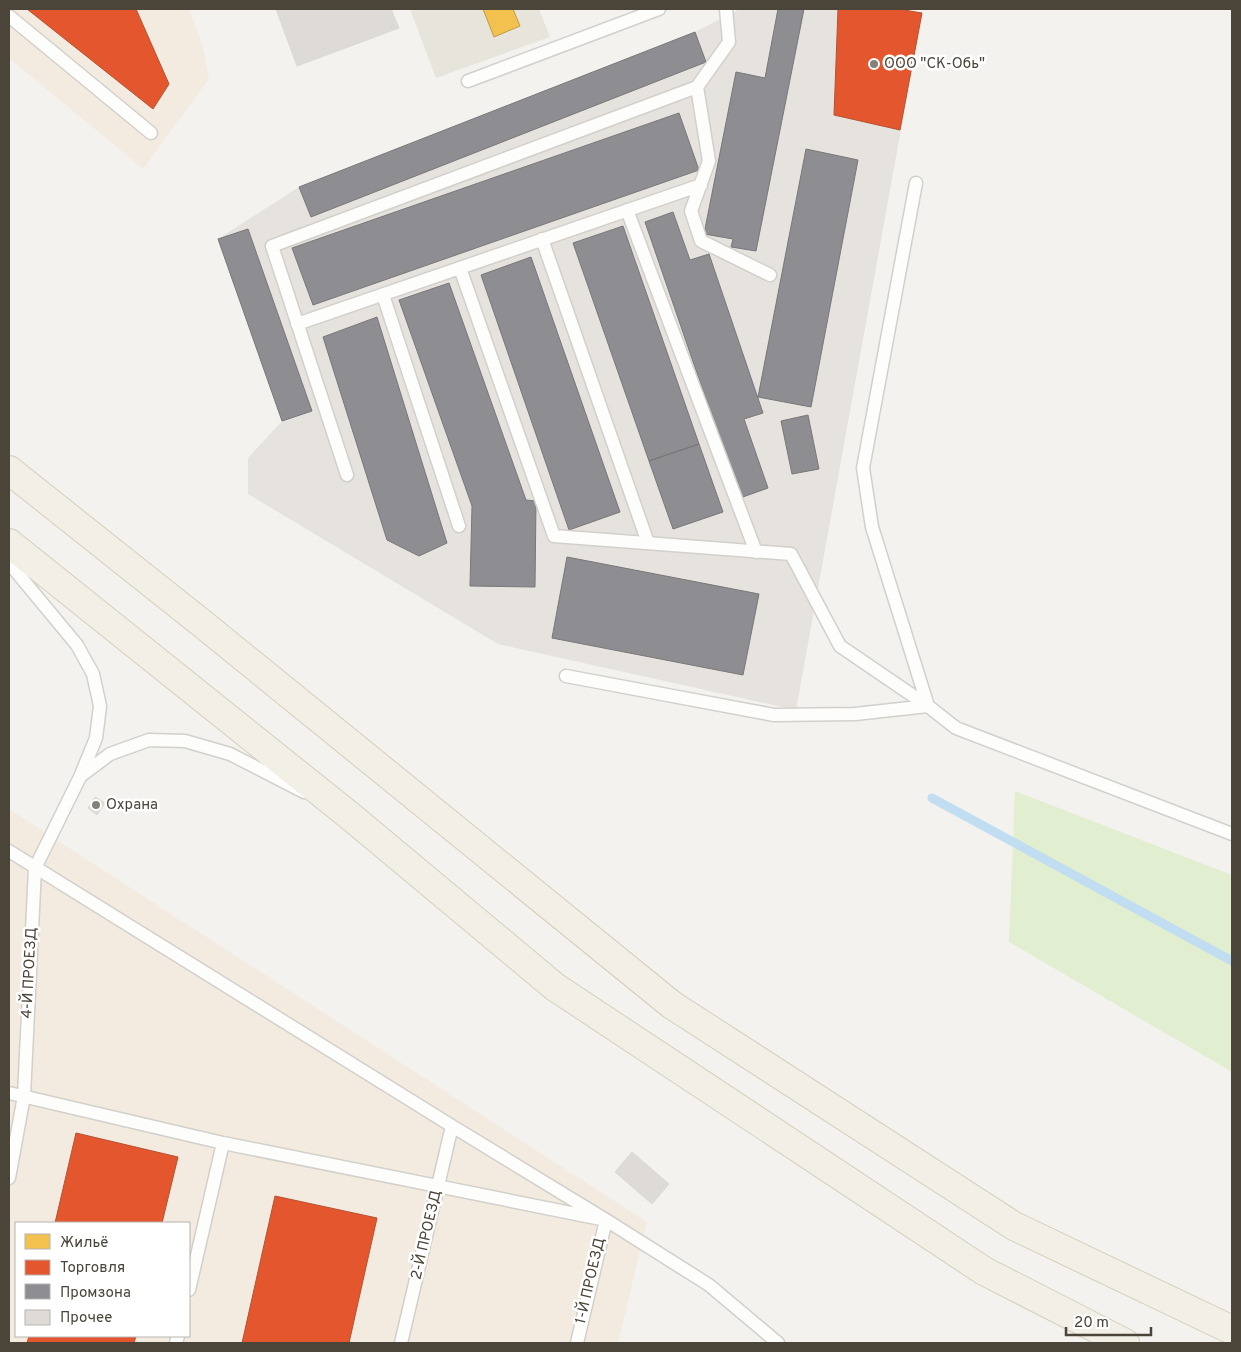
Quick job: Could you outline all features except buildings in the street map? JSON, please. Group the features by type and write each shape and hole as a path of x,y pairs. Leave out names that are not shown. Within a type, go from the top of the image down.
{"main road":[{"path":"9,470 212,631 672,1005 1014,1226 1232,1330"},
{"path":"9,543 350,816 555,987 984,1271 1125,1343"}],"lane":[{"path":"468,81 659,9"},
{"path":"347,475 272,246 697,87 730,42 726,9"},
{"path":"9,16 151,133"},
{"path":"697,87 709,161 691,211 701,241 770,275"},
{"path":"916,183 863,468 872,527 928,706"},
{"path":"297,324 700,185"},
{"path":"628,210 756,552"},
{"path":"542,239 648,544"},
{"path":"460,268 554,536 791,554 840,646 928,706 956,728 1232,834"},
{"path":"383,295 459,526"},
{"name":"4-Й ПРОЕЗД","path":"9,563 77,645 93,674 100,706 96,738 80,777 35,868 24,1096 9,1178"},
{"path":"566,676 774,716 856,714 928,706"},
{"path":"80,777 110,754 149,740 185,741 230,754 350,816"},
{"path":"9,852 709,1285 778,1343"},
{"path":"9,1093 223,1144 606,1220"},
{"name":"2-Й ПРОЕЗД","path":"402,1343 452,1126"},
{"path":"190,1286 223,1144"},
{"name":"1-Й ПРОЕЗД","path":"577,1343 606,1220"}],"shaded area":[{"path":"9,9 189,9 203,47 209,79 143,169 9,58"},
{"path":"410,9 539,9 550,37 436,78"},
{"path":"740,9 901,9 922,13 796,710 498,644 248,494 248,458 282,421 218,239 299,187 695,32"},
{"path":"9,809 647,1222 618,1343 9,1343"}],"green space":[{"path":"1015,791 1232,875 1232,1072 1009,942"}],"waterway":[{"path":"932,798 1232,961"}],"place":[{"name":"ООО \"СК-Обь\"","path":"874,64"},
{"name":"Охрана","path":"96,805"}]}
